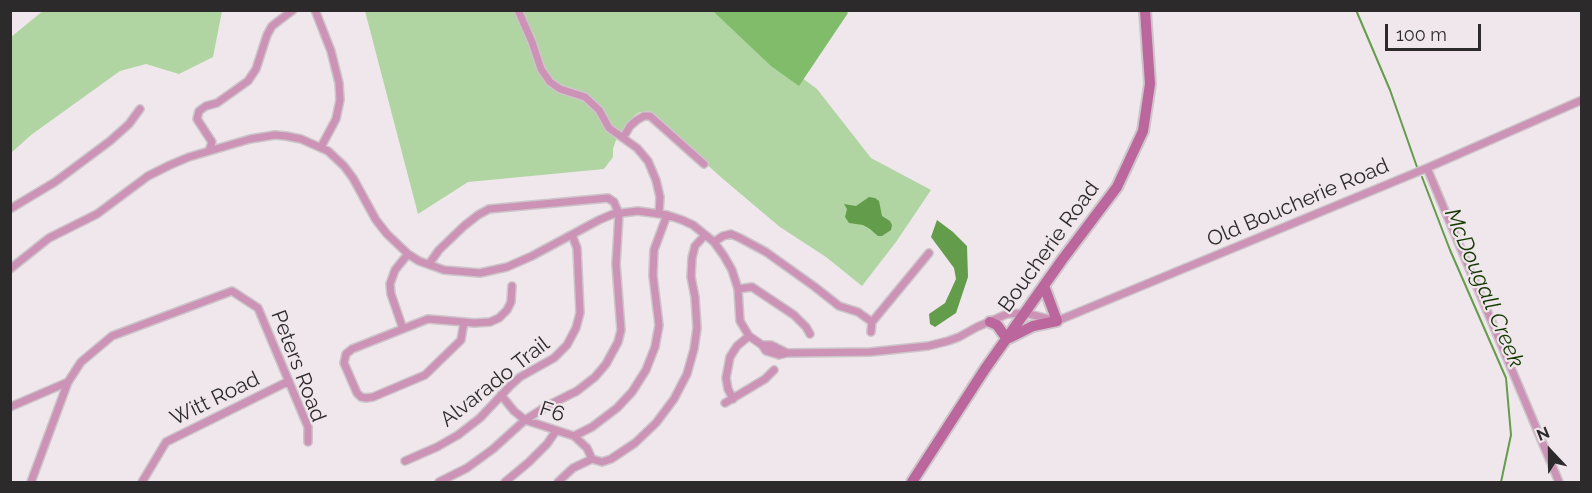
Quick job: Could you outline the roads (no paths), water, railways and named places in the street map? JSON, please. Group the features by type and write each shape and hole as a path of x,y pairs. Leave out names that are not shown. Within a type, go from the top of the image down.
{"main road":[{"name":"Boucherie Road","path":"912,483 985,369 1117,187 1143,131 1150,84 1145,10"},
{"path":"990,322 997,325 1007,339 1033,326 1057,321 1044,286"}],"street":[{"path":"209,150 212,142 197,119 199,111 217,103 248,81 256,69 272,26 293,10"},
{"path":"315,10 331,51 339,83 340,100 336,119 321,147"},
{"path":"518,10 542,69 550,82 560,89 585,97 599,110 609,128 637,148 648,161 660,197 659,214"},
{"name":"Old Boucherie Road","path":"1057,321 1427,168 1581,100"},
{"path":"10,209 55,182 110,141 129,124 140,109"},
{"path":"623,138 636,120 644,116 650,117 704,164"},
{"path":"10,269 49,238 97,214 148,176 209,150 275,135 301,139 328,151 353,178 376,220 387,234 419,261 444,270 480,273 507,267 599,220 619,214 638,211 667,215 682,220 693,225 714,242 724,256 732,270 738,289 740,321 749,336 762,345 766,351 779,355 870,352 928,346 959,337 1007,314 1025,313 1057,321"},
{"path":"1427,168 1559,483"},
{"path":"429,264 439,250 464,226 489,209 608,198 614,202 619,214 616,264 621,330 618,342 606,364 595,377 577,391 525,420 493,449 467,468 439,483"},
{"path":"574,436 592,427 617,408 632,392 646,370 653,352 658,325 653,276 654,250 667,215"},
{"path":"714,242 731,234 740,238 766,252 839,306 858,312 872,322"},
{"name":"Alvarado Trail","path":"405,461 458,435 480,418 520,377 555,358 567,345 576,328 580,313 577,248 572,235"},
{"path":"558,483 573,468 592,459 602,462 611,459 635,443 656,423 674,399 687,374 694,350 697,328 692,258 695,246 705,235"},
{"path":"871,332 872,322 928,253"},
{"path":"403,329 391,294 390,284 395,270 408,254"},
{"path":"464,322 461,340 425,375 373,397 361,397 357,393 344,363 346,354 352,349 428,319 490,322 499,318 511,302 512,286"},
{"path":"738,289 752,287 794,315 810,334"},
{"name":"Peters Road","path":"31,483 68,382 81,362 112,336 232,291 258,308 308,427 308,442"},
{"path":"733,399 726,378 730,357 737,345 749,336"},
{"path":"725,403 765,379 774,370"},
{"name":"Witt Road","path":"142,483 166,441 289,381"},
{"path":"10,407 68,382"},
{"name":"F6","path":"501,395 525,420 574,436 587,448 592,459"},
{"path":"506,483 547,444 556,431"}],"waterway":[{"name":"McDougall Creek","path":"1356,10 1390,90 1417,167"},
{"name":"McDougall Creek","path":"1422,177 1450,250 1506,378 1511,435 1501,482"}]}
